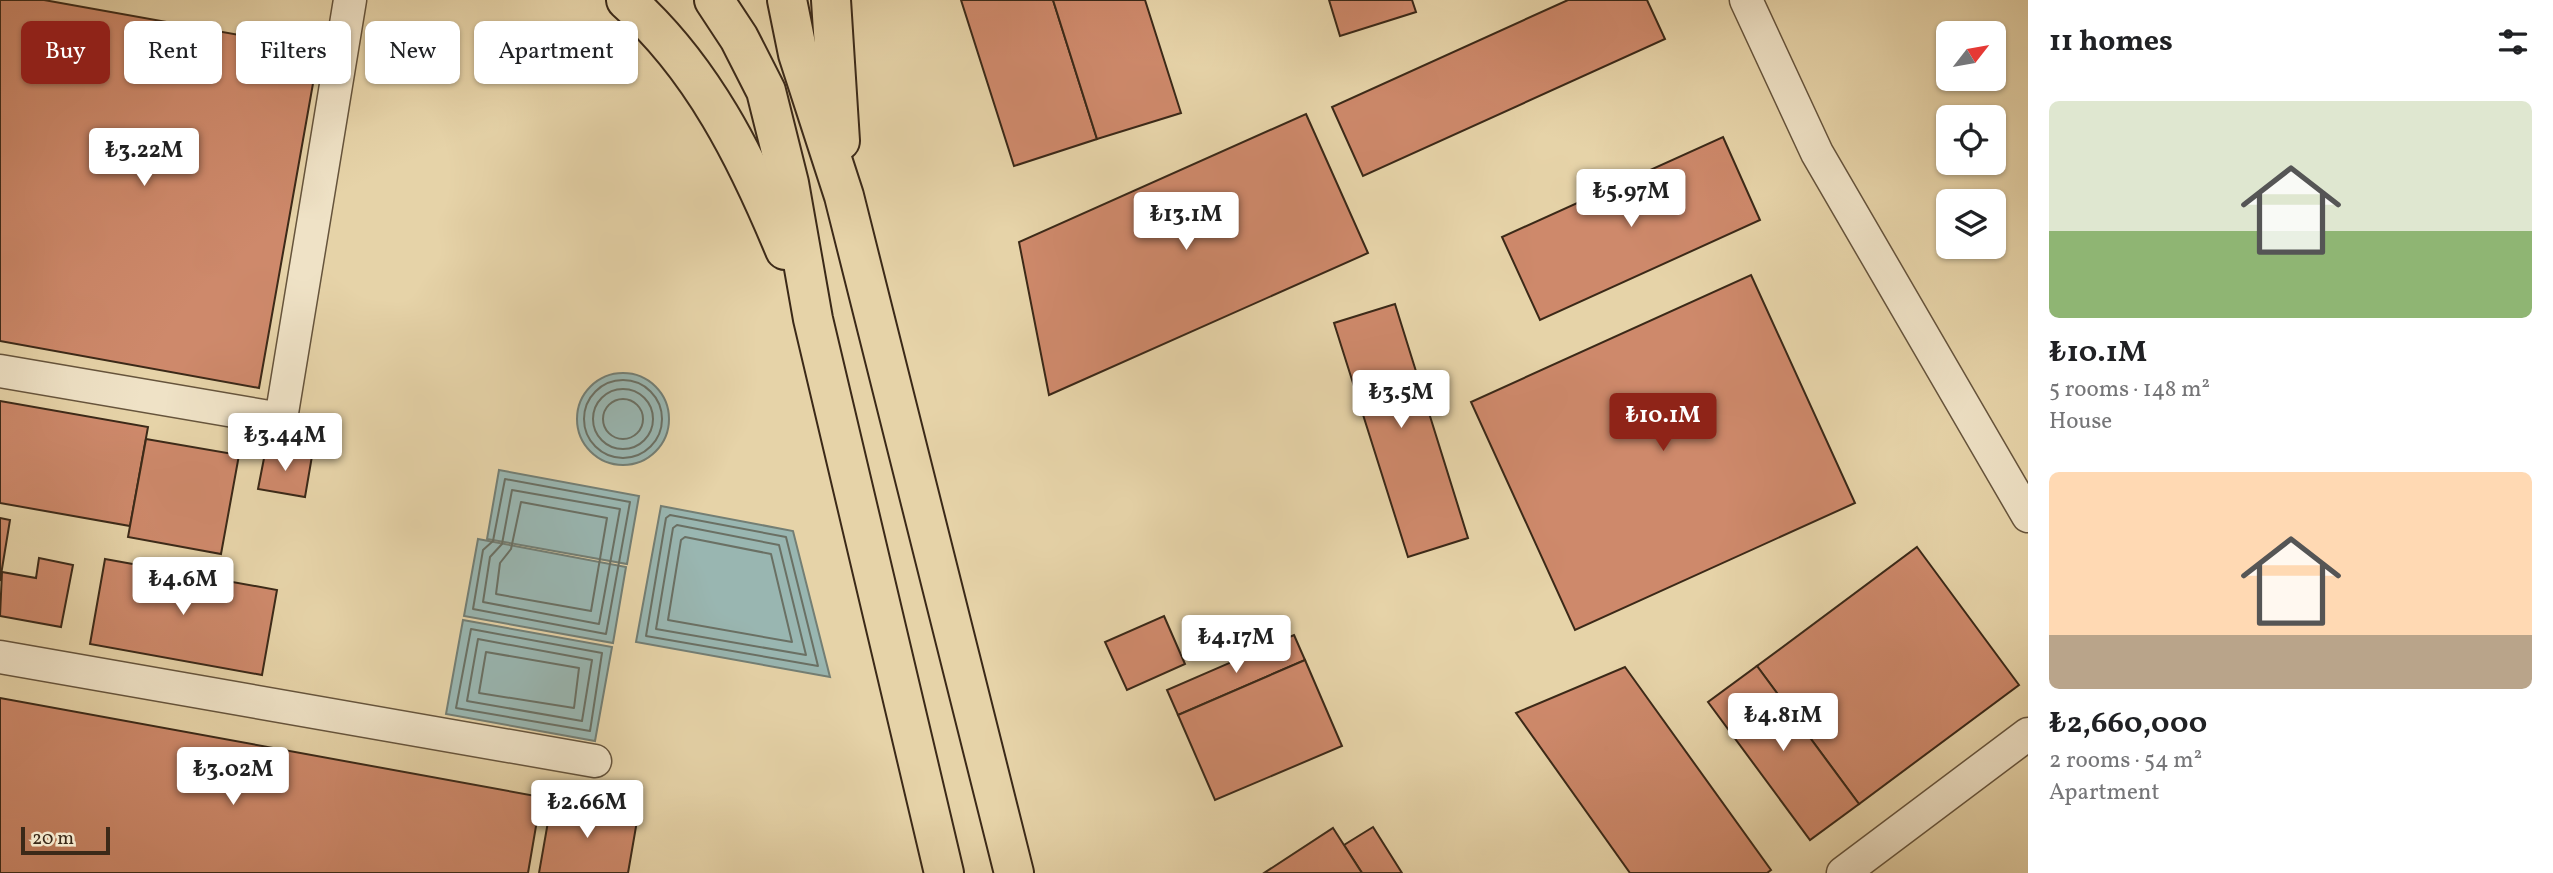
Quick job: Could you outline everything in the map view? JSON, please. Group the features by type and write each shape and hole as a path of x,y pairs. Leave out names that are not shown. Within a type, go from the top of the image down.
{"main road":[{"path":"626,0 651,22 689,67 723,119 761,191 813,320"},
{"path":"714,0 739,38 766,91 789,183 813,320 944,873"},
{"path":"787,0 811,98 844,196 1014,873"},
{"path":"831,0 844,196"}],"street":[{"path":"0,371 281,419 350,0"},
{"path":"1746,0 1817,153 2028,516"},
{"path":"0,657 595,761"},
{"path":"1843,873 2028,734"}],"water":[{"path":"623,373 641,376 656,386 666,401 669,419 666,437 656,452 641,462 623,465 605,462 590,452 580,437 577,419 580,401 590,386 605,376"},
{"path":"499,470 639,496 627,564 487,539"},
{"path":"661,506 793,531 830,677 636,642"},
{"path":"478,539 626,567 613,643 464,616"},
{"path":"463,620 612,647 595,741 446,714"}],"building":[{"path":"0,0 44,0 161,21 124,21 124,84 222,84 222,32 236,34 236,84 313,84 259,388 0,341"},
{"path":"961,0 1053,0 1097,139 1014,166"},
{"path":"1053,0 1145,0 1181,113 1097,139"},
{"path":"1329,0 1412,0 1416,12 1340,36"},
{"path":"1568,0 1647,0 1665,39 1363,176 1332,107"},
{"path":"1306,114 1368,253 1049,395 1019,242"},
{"path":"1723,137 1760,220 1540,320 1502,237"},
{"path":"1751,275 1855,503 1575,630 1471,402"},
{"path":"1395,304 1468,538 1408,557 1334,323"},
{"path":"0,401 148,427 130,526 0,503"},
{"path":"146,439 239,455 221,554 128,537"},
{"path":"266,448 312,456 305,497 258,489"},
{"path":"0,518 10,520 0,581"},
{"path":"1917,547 2019,685 1859,804 1757,666"},
{"path":"39,558 73,565 61,627 0,616 2,572 36,578"},
{"path":"105,559 277,590 262,675 90,644"},
{"path":"1164,616 1185,664 1127,690 1105,642"},
{"path":"1294,635 1305,660 1178,715 1167,690"},
{"path":"1305,660 1342,746 1215,800 1178,715"},
{"path":"1757,666 1859,804 1810,840 1708,702"},
{"path":"1625,667 1771,870 1767,873 1630,873 1516,713"},
{"path":"0,698 541,797 528,873 0,873"},
{"path":"552,799 638,815 628,873 539,873"},
{"path":"1373,827 1402,873 1362,873 1344,845"},
{"path":"1333,828 1362,873 1264,873"}]}
